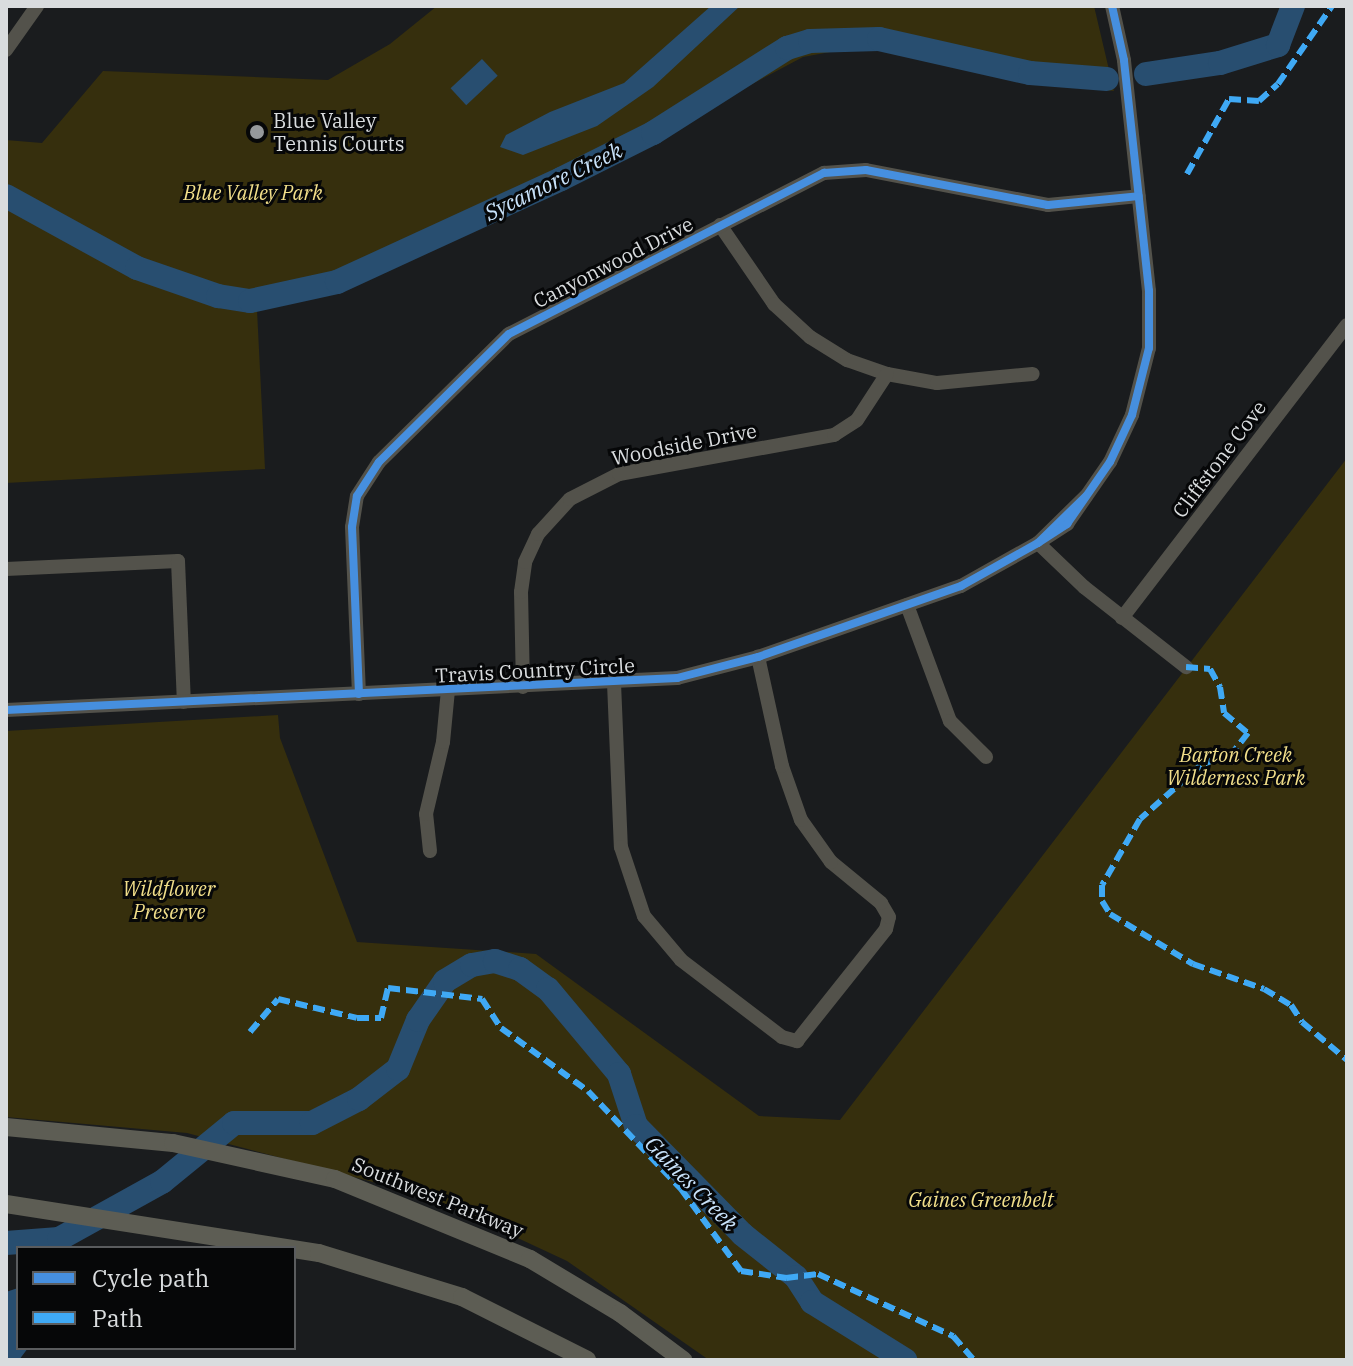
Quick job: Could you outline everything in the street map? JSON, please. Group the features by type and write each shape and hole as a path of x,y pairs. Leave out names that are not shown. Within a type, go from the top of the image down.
{"main road":[{"name":"Southwest Parkway","path":"6,1127 186,1145 249,1158 386,1197 530,1259 620,1313 683,1360"},
{"path":"6,1204 249,1238 282,1246"},
{"path":"296,1249 389,1272 462,1297 587,1360"}],"street":[{"path":"6,50 37,6"},
{"name":"Travis Country Circle","path":"6,710 677,678 758,657 985,576 1038,543 1086,496 1121,441 1146,367 1150,319 1139,196 1112,6"},
{"name":"Canyonwood Drive","path":"359,694 352,527 357,496 370,472 509,334 809,178 840,170 882,172 1039,204 1139,196"},
{"path":"720,225 757,287 791,322 830,350 887,374 955,383 1033,374"},
{"name":"Cliffstone Cove","path":"1122,618 1347,325"},
{"name":"Woodside Drive","path":"523,687 521,592 525,562 538,534 570,499 619,474 834,435 857,420 887,374"},
{"path":"1038,543 1122,618 1186,667"},
{"path":"6,569 178,561 184,702"},
{"path":"907,605 950,721 986,757"},
{"path":"614,683 621,847 644,916 681,960 782,1037 797,1041 886,929 889,917 881,903 831,862 801,820 782,766 758,657"},
{"path":"430,851 426,814 443,742 448,690"}],"green space":[{"name":"Blue Valley Park","path":"437,6 1094,6 1114,91 1040,85 885,51 852,48 803,57 529,202 361,280 257,310 265,469 6,483 6,140 42,143 103,71 328,80 390,44"},
{"path":"1347,458 1347,1360 709,1360 567,1261 430,1197 187,1133 6,1117 6,731 278,715 280,738 357,942 536,954 759,1116 840,1120"}],"water":[{"path":"711,6 740,6 653,87 597,126 523,155 500,147 506,135 550,112 624,83"},
{"path":"482,59 498,76 466,105 451,88"},
{"path":"16,1289 16,1350 26,1350 19,1360 6,1360 6,1292"}],"waterway":[{"name":"Sycamore Creek","path":"1146,74 1220,63 1278,45 1293,6"},
{"name":"Sycamore Creek","path":"6,196 137,268 218,296 250,301 337,282 561,179 653,133 787,48 810,41 879,39 1030,73 1107,79"},
{"name":"Gaines Creek","path":"6,1243 59,1239 162,1182 234,1123 312,1123 359,1099 398,1069 418,1020 445,981 472,965 495,961 520,969 548,989 619,1074 636,1126 742,1234 796,1277 812,1302 905,1360"}],"marked path":[{"path":"1187,174 1229,99 1259,101 1278,84 1332,6"},
{"path":"1186,667 1210,669 1220,687 1224,713 1248,733 1233,752 1201,765 1140,819 1102,885 1102,901 1110,914 1193,964 1264,989 1291,1005 1302,1022 1347,1060"},
{"path":"250,1032 278,999 357,1018 381,1018 388,988 482,999 501,1028 588,1091 681,1189 741,1271 786,1278 818,1274 953,1336 974,1360"}],"cycle path":[{"path":"1086,496 1038,543 1067,524 1110,462 1132,415 1149,348 1149,291 1124,60 1112,6"},
{"path":"359,694 352,527 357,496 379,462 509,334 824,173 866,170 1048,205 1139,196"},
{"path":"6,710 677,678 758,657 961,586 1038,543"}],"place":[{"name":"Blue Valley Tennis Courts","path":"257,132"}],"park label":[{"name":"Barton Creek Wilderness Park","path":"1236,766"},
{"name":"Wildflower Preserve","path":"169,900"},
{"name":"Gaines Greenbelt","path":"981,1199"}]}
